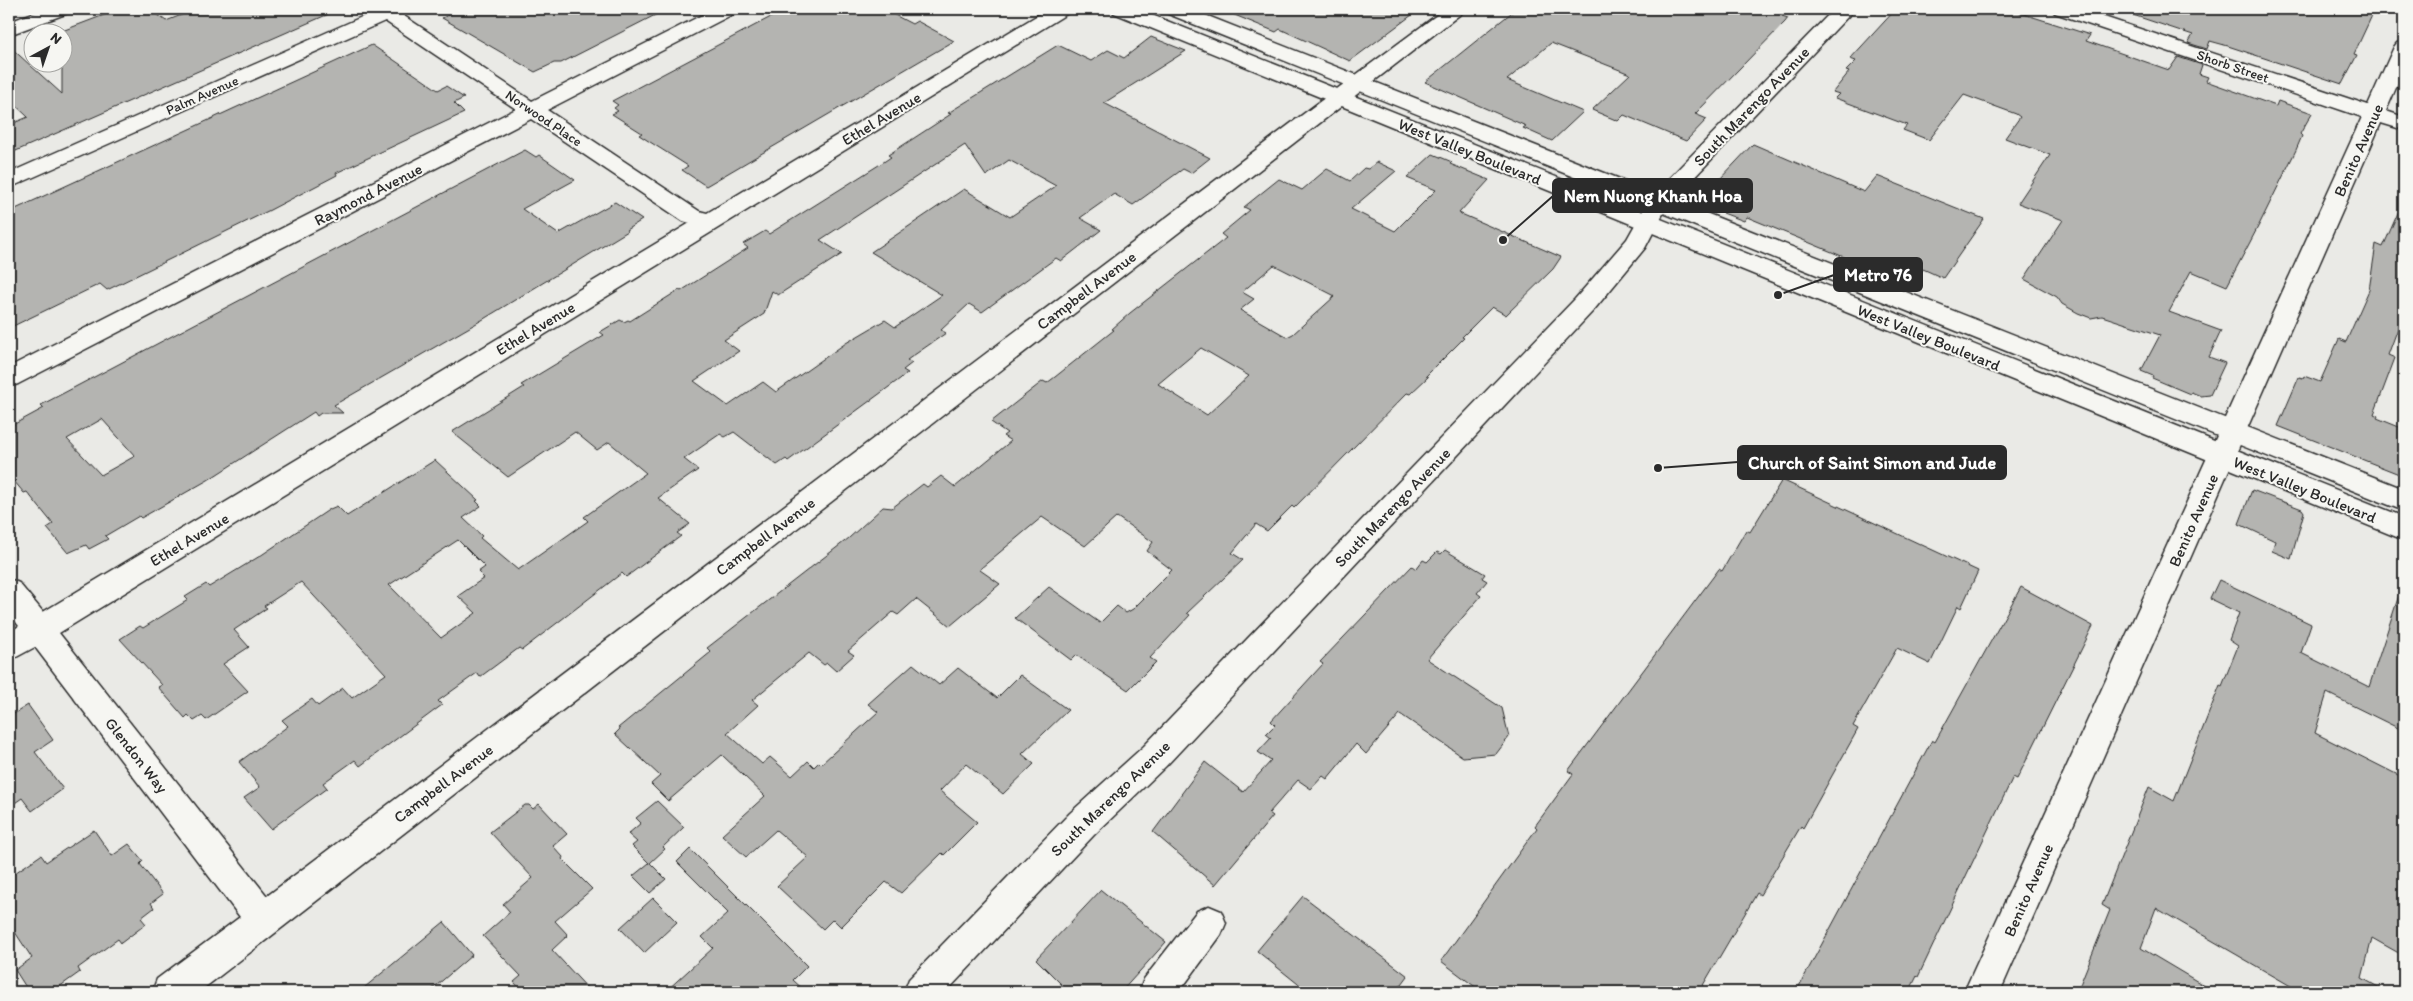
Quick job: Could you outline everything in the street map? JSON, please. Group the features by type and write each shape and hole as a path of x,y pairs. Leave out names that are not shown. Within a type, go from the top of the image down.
{"street":[{"path":"9,29 61,9"},
{"name":"Raymond Avenue","path":"9,378 728,9"},
{"name":"Ethel Avenue","path":"9,648 1061,9"},
{"name":"West Valley Boulevard","path":"1121,9 1339,98 1654,213 2227,443 2404,500"},
{"name":"West Valley Boulevard","path":"1173,9 1361,82 1654,213"},
{"name":"Campbell Avenue","path":"170,992 1457,9"},
{"name":"South Marengo Avenue","path":"922,992 1082,824 1155,756 1584,305 1637,243 1654,213 1845,9"},
{"name":"Shorb Street","path":"2062,9 2404,124"},
{"name":"Norwood Place","path":"388,10 532,110 691,216 710,222"},
{"name":"Palm Avenue","path":"9,181 388,10"},
{"name":"Benito Avenue","path":"1982,992 2404,48"},
{"name":"West Valley Boulevard","path":"2227,443 2404,529"},
{"name":"Glendon Way","path":"9,590 264,920"},
{"path":"1157,992 1209,923"}],"building":[{"path":"120,9 150,9 166,21 197,9 340,9 9,154 9,125 28,117 9,99 9,46 22,58 22,72 38,72 62,94 62,72 72,72 72,27"},
{"path":"462,9 667,9 561,63 554,63 535,72 442,18"},
{"path":"786,9 883,9 912,24 917,21 954,41 706,186 682,170 688,166 639,135 642,133 612,114 618,111 614,108 618,105 612,101"},
{"path":"1220,9 1420,9 1350,61 1280,29 1276,32"},
{"path":"1516,9 1577,9 1583,11 1586,9 1789,9 1782,16 1788,18 1785,22 1695,114 1707,119 1686,141 1624,115 1618,121 1592,110 1630,74 1551,43 1507,80 1583,112 1552,141 1523,128 1526,126 1425,82"},
{"path":"1896,9 2008,9 2090,35 2086,41 2169,70 2178,57 2202,65 2199,74 2208,77 2206,81 2276,106 2278,101 2312,113 2300,134 2302,136 2296,150 2227,286 2191,271 2169,312 2221,331 2209,357 2225,363 2210,395 2201,396 2191,392 2190,394 2152,378 2153,376 2141,371 2160,335 2102,316 2091,318 2078,313 2062,304 2057,297 2024,279 2063,220 2018,203 2050,155 2005,138 2020,117 1964,95 1929,140 1903,130 1907,125 1835,98 1839,94 1833,92 1849,72 1846,71 1856,61 1850,59"},
{"path":"2128,9 2375,9 2354,54 2357,55 2342,84 2210,41 2207,49 2188,43 2193,35 2127,13"},
{"path":"1151,37 1186,51 1104,103 1210,158 1191,173 1183,169 1133,205 1114,194 1080,218 1101,230 1061,261 1056,258 982,312 969,304 941,330 946,333 907,360 912,363 903,370 908,373 788,461 786,459 777,465 734,432 725,437 720,434 684,459 698,470 658,498 690,524 677,533 681,536 626,577 622,573 522,650 519,648 480,677 477,673 438,701 442,705 360,766 355,760 323,783 327,788 271,829 244,798 260,787 239,762 288,726 282,720 312,699 318,706 343,688 352,698 386,674 301,582 264,606 267,608 234,630 249,647 223,664 248,691 206,720 202,716 194,721 188,715 185,718 158,687 162,685 120,639 140,626 143,628 188,600 185,597 206,584 209,587 260,556 330,509 337,506 347,516 435,460 478,500 476,501 481,506 463,518 482,536 480,538 518,570 588,521 584,517 646,473 609,442 597,450 575,432 508,477 452,432 524,387 521,385 604,335 600,332 620,320 624,322 630,321 679,290 681,291 748,248 743,244 765,231 769,234 882,163 891,157 888,155 951,114 948,113 1058,45 1091,61 1108,50 1124,58","holes":["965,145 986,176 1009,160 1056,186 1010,217 964,189 871,252 942,295 895,327 885,320 846,343 776,392 763,382 728,406 694,381 739,351 724,340 764,314 772,291 778,295 842,254 820,240","458,540 485,567 478,572 484,578 458,596 476,613 441,638 389,585"]},
{"path":"372,45 438,90 446,86 464,98 454,103 464,113 336,173 337,175 270,210 107,290 100,284 9,328 9,212"},
{"path":"1753,144 1864,192 1877,176 1984,219 1943,278 1923,269 1912,285 1747,217 1744,221 1723,213 1726,209 1701,199"},
{"path":"525,150 536,157 539,155 575,180 522,209 558,234 615,202 642,220 626,230 628,231 482,320 334,405 343,413 321,413 317,416 314,412 208,480 141,518 139,516 105,536 108,539 89,549 86,545 68,553 47,528 53,524 27,492 24,493 9,475 9,427 44,408 41,405","holes":["102,419 135,456 101,475 67,439"]},
{"path":"1433,154 1452,162 1450,164 1489,180 1459,213 1561,257 1553,269 1506,315 1492,307 1426,376 1428,377 1410,394 1407,393 1294,508 1292,506 1267,531 1256,524 1232,553 1243,560 1187,613 1190,615 1150,658 1156,662 1128,690 1076,655 1071,660 1015,618 1049,587 1100,623 1117,606 1126,613 1133,609 1172,570 1147,551 1153,542 1117,517 1085,546 1042,517 981,568 980,570 1000,584 950,626 916,599 898,615 893,612 848,651 854,655 836,671 827,663 824,665 809,653 752,700 758,705 727,733 762,764 770,757 792,776 808,761 814,767 819,762 821,764 878,712 868,704 913,664 939,685 958,668 997,698 1020,675 1068,710 1022,754 1034,764 1003,794 966,764 940,791 977,822 944,855 942,853 901,893 886,882 841,927 833,919 823,929 777,886 808,857 776,830 746,857 722,835 765,796 722,755 668,801 651,784 660,776 615,734 620,729 618,728 711,652 707,648 849,538 883,507 892,508 923,484 927,487 941,476 955,487 1011,441 1003,436 1007,433 991,422 1043,381 1047,383 1055,377 1114,330 1112,329 1130,313 1226,238 1221,234 1250,210 1244,207 1279,179 1302,190 1327,169 1350,181 1364,168 1368,169 1377,162 1396,171 1351,209 1395,231 1436,190 1407,178","holes":["1274,265 1335,296 1293,334 1287,337 1240,310 1254,299 1242,292","1201,348 1249,376 1207,415 1158,384"]},
{"path":"2404,199 2404,312 2388,355 2395,358 2374,414 2378,416 2377,418 2404,429 2404,476 2278,426 2299,377 2303,378 2304,376 2320,382 2339,339 2346,342 2369,290 2376,244 2383,247"},
{"path":"1782,480 1978,571 1961,608 1958,606 1930,664 1897,648 1853,726 1858,729 1803,828 1801,826 1760,895 1757,893 1699,992 1482,992 1441,961 1537,828 1535,826 1573,774 1568,771 1719,569 1722,571 1746,530 1750,532"},
{"path":"2252,490 2302,509 2304,512 2291,559 2272,551 2275,541 2239,524"},
{"path":"1445,550 1485,574 1482,578 1487,581 1477,593 1481,596 1427,659 1502,708 1509,737 1496,754 1463,757 1400,714 1366,754 1356,744 1327,779 1323,776 1311,789 1298,780 1269,813 1273,816 1215,885 1153,832 1205,762 1243,792 1271,761 1258,752 1271,738 1266,734 1275,725 1271,721 1323,664 1320,662 1412,566 1416,569 1423,560 1427,562 1437,552 1441,554"},
{"path":"2219,580 2311,624 2301,653 2369,687 2400,592 2404,593 2404,731 2327,693 2315,733 2404,778 2404,956 2372,938 2362,978 2387,992 2301,992 2156,908 2141,948 2215,992 2077,992 2110,910 2102,905 2149,787 2174,801 2220,685 2222,686 2238,646 2229,640 2239,613 2210,599"},
{"path":"2021,587 2093,626 2017,779 2013,777 1918,977 1909,992 1796,992 1932,740 1935,742"},
{"path":"28,705 53,740 35,752 63,789 32,811 22,798 9,807 9,717"},
{"path":"657,801 684,827 663,847 665,849 650,863 666,879 650,893 633,876 649,863 632,846 637,842 628,834 641,823 636,818"},
{"path":"539,804 567,834 553,846 563,857 562,859 592,889 555,921 568,935 552,950 591,992 523,992 514,982 521,976 483,936 510,912 503,904 533,878 490,832 525,805 529,805 533,809"},
{"path":"94,830 112,856 129,844 143,861 140,864 163,894 151,903 154,908 141,918 146,924 121,943 118,939 78,968 80,972 52,992 29,992 15,970 32,958 9,923 9,877 41,855 46,862"},
{"path":"690,849 807,966 793,980 806,992 665,992 713,948 702,937 728,913 677,862"},
{"path":"1101,890 1166,942 1121,992 1069,992 1036,959"},
{"path":"1303,896 1408,976 1396,992 1308,992 1257,951"},
{"path":"653,898 677,922 644,953 620,928"},
{"path":"444,922 472,955 429,992 359,992"}],"place":[{"name":"Nem Nuong Khanh Hoa","path":"1503,240"},
{"name":"Metro 76","path":"1778,295"},
{"name":"Church of Saint Simon and Jude","path":"1658,468"}]}
